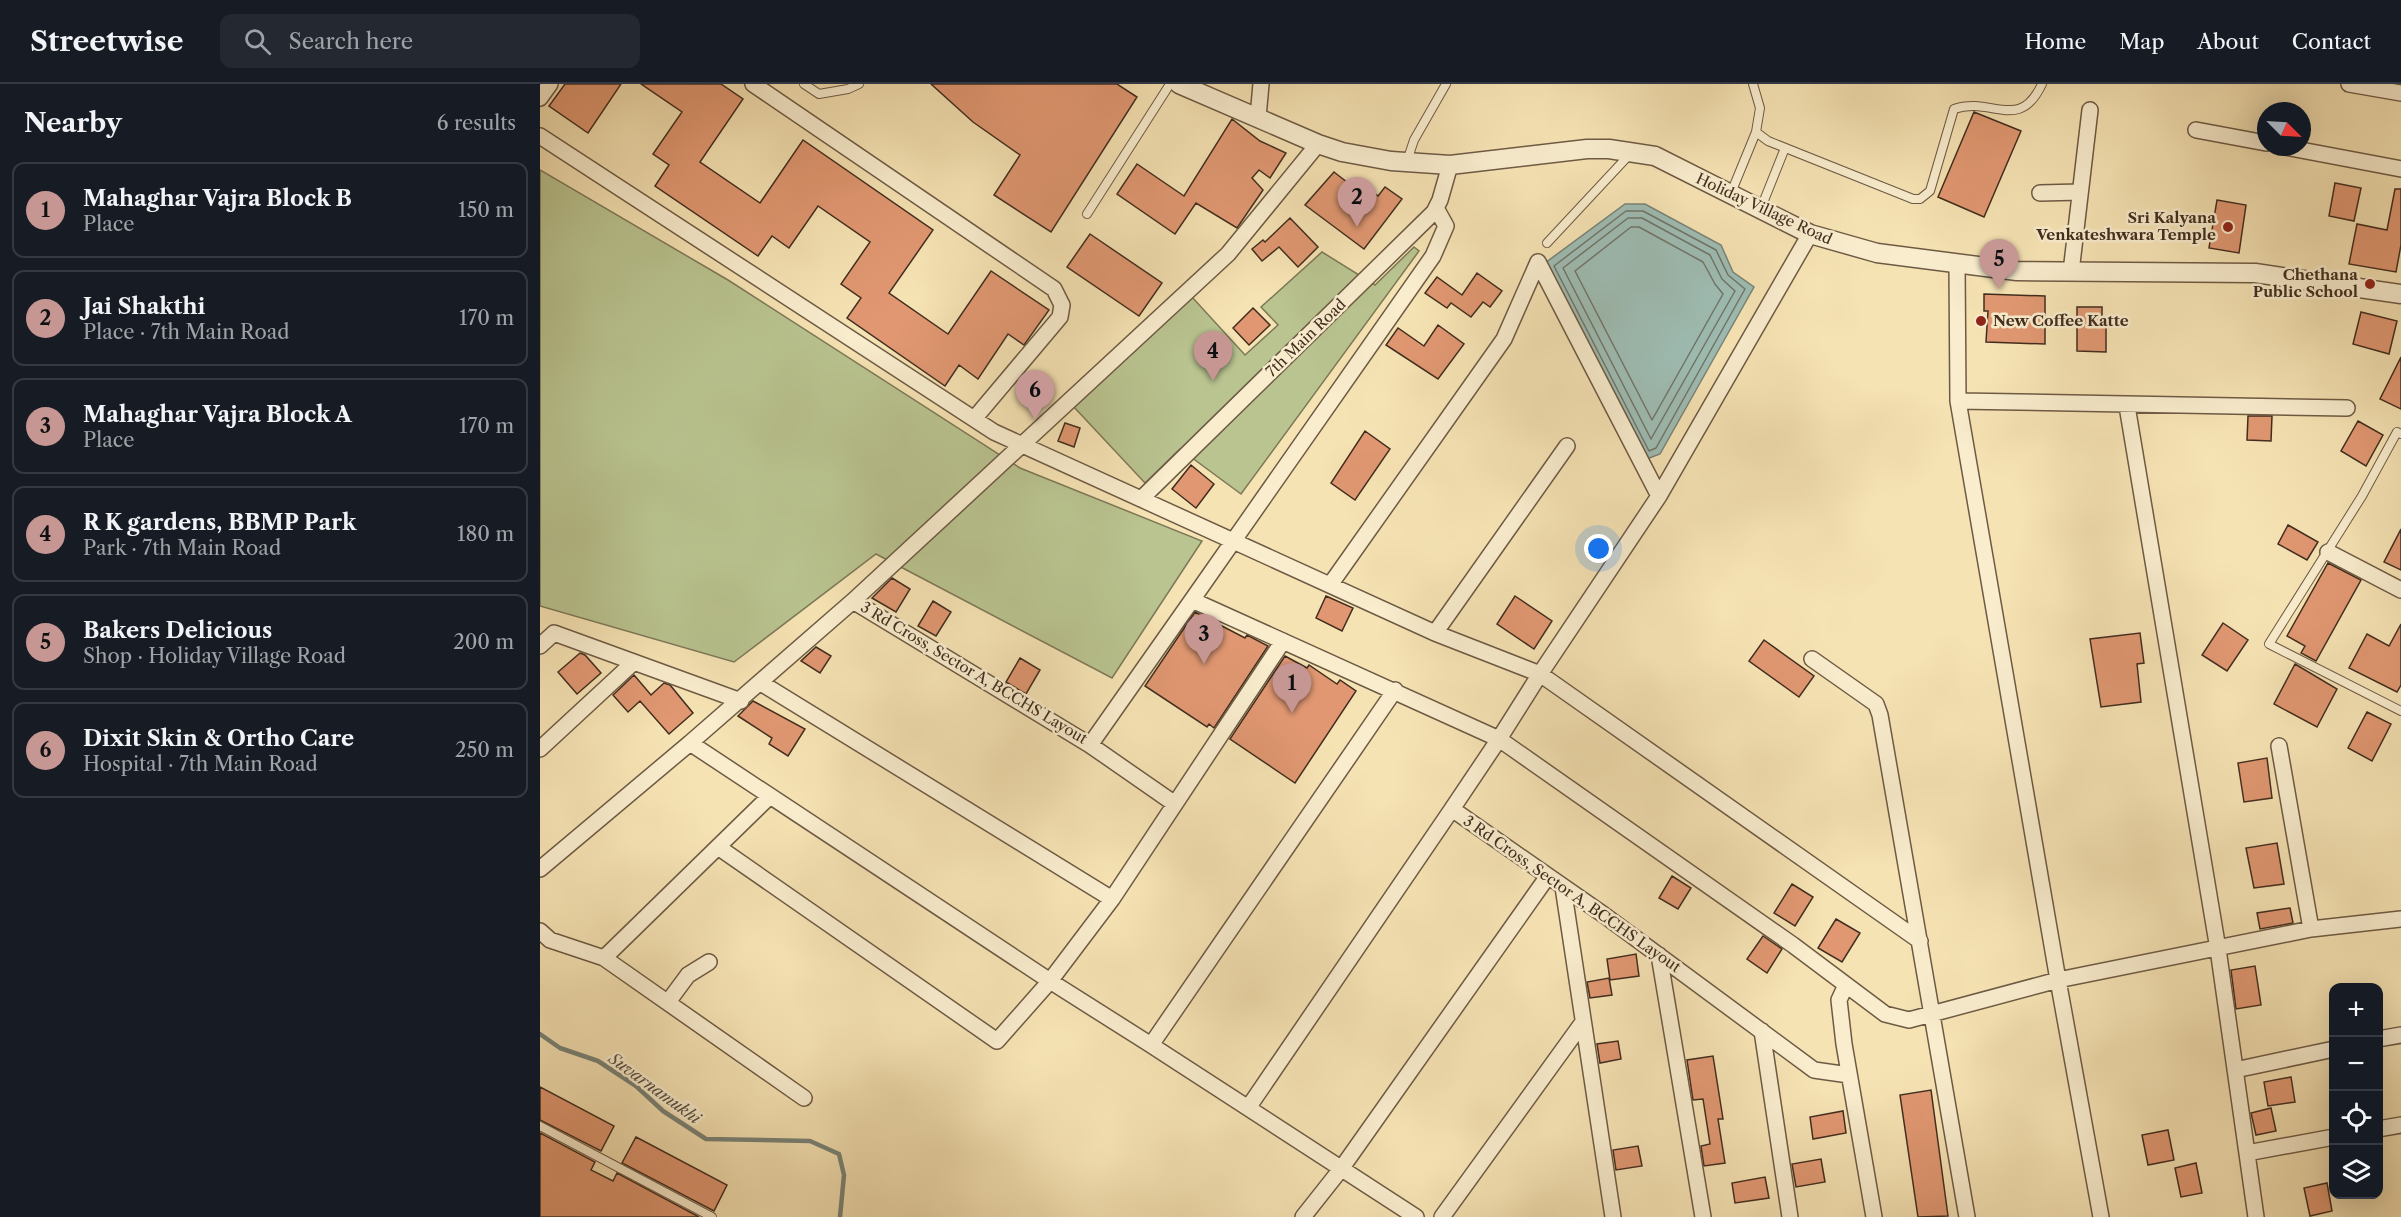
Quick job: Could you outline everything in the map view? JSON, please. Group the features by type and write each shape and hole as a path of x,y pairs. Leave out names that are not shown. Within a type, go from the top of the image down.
{"street":[{"path":"540,98 550,84"},
{"path":"753,84 1054,289 1062,305 1060,317 974,419"},
{"name":"Holiday Village Road","path":"1179,84 1318,144 1342,152 1406,162 1450,165 1587,149 1654,156 1810,234 1876,253 2017,272 2255,273 2401,294"},
{"path":"1258,117 1261,84"},
{"path":"2349,84 2401,93"},
{"path":"2071,272 2090,110"},
{"path":"2196,130 2257,141"},
{"path":"540,136 994,432 1435,633 1540,674 1920,941"},
{"path":"853,601 1228,254 1318,144"},
{"path":"2311,152 2401,169"},
{"name":"7th Main Road","path":"1141,499 1436,208 1450,165"},
{"path":"2040,193 2080,192"},
{"name":"3 Rd Cross, Sector A, BCCHS Layout","path":"540,869 741,701 853,601 1090,745 1433,256 1446,226 1436,208"},
{"name":"3 Rd Cross, Sector A, BCCHS Layout","path":"1810,234 1659,496 1452,809 1659,956 1814,1070 1849,1075"},
{"path":"1330,585 1504,339 1538,262 1659,496"},
{"path":"1957,264 1958,402 2058,980 2102,1217"},
{"path":"1958,402 2347,408"},
{"path":"2127,406 2218,949 2256,1217"},
{"path":"1435,633 1567,446"},
{"path":"2328,552 2401,590"},
{"path":"1192,600 1499,738 1793,945 1885,1014 1909,1020 2058,980 2311,929 2401,919"},
{"path":"540,646 547,631 741,701"},
{"path":"718,847 997,1041 1050,981 1112,899 1283,641"},
{"path":"1812,659 1876,704 1920,941 1930,1013 1967,1217"},
{"path":"540,749 634,662"},
{"path":"761,683 1112,899"},
{"path":"1151,1045 1395,690"},
{"path":"690,743 1050,981 1416,1217"},
{"path":"1090,745 1175,804"},
{"path":"2279,746 2311,929"},
{"path":"604,958 770,796"},
{"path":"1248,1108 1452,809"},
{"path":"1303,1217 1341,1168 1548,876"},
{"path":"1563,887 1613,1217"},
{"path":"540,932 550,940 604,958 804,1098"},
{"path":"1659,956 1703,1217"},
{"path":"668,1002 688,975 709,962"},
{"path":"1846,985 1839,1000 1849,1075 1874,1217"},
{"path":"1442,1217 1583,1022"},
{"path":"1762,1031 1790,1217"},
{"path":"2383,1039 2401,1035"},
{"path":"2235,1070 2329,1050"},
{"path":"2383,1128 2401,1125"},
{"path":"2247,1153 2329,1138"}],"lane":[{"path":"804,84 819,94 848,89 859,84"},
{"path":"1087,214 1170,84"},
{"path":"1406,162 1414,140 1446,84"},
{"path":"1731,194 1756,132 1760,108 1753,84"},
{"path":"1756,132 1768,141 1785,148 1897,193 1920,199 1930,191 1954,109 1974,105 2011,111 2024,108 2034,101 2042,84"},
{"path":"1760,209 1785,148"},
{"path":"1547,243 1632,152"},
{"path":"2401,434 2397,432 2328,552 2269,644 2401,711"},
{"path":"540,1126 712,1217"}],"green space":[{"path":"540,170 728,280 1020,468 1202,541 1112,678 876,554 734,662 540,606"},
{"path":"1414,247 1419,251 1241,494 1180,449 1145,483 1073,406 1192,297 1245,355 1278,325 1261,307 1322,252 1375,285"}],"water":[{"path":"1625,204 1645,204 1721,245 1733,272 1754,287 1660,454 1644,460 1545,263"}],"building":[{"path":"565,84 621,84 588,133 549,106"},
{"path":"641,84 721,84 743,99 700,162 760,203 803,140 933,230 889,293 948,334 991,271 1049,310 1024,345 1008,334 978,379 959,365 945,386 847,318 861,298 841,284 870,242 818,206 789,248 772,236 758,256 655,186 669,165 653,154 682,112"},
{"path":"931,84 1117,84 1137,97 1051,232 994,195 1020,155 973,122"},
{"path":"1974,112 2021,131 1984,217 1938,197"},
{"path":"1232,119 1260,141 1286,153 1270,178 1259,170 1252,178 1263,190 1237,228 1196,203 1175,234 1117,194 1137,164 1184,196"},
{"path":"1334,172 1352,186 1357,180 1378,196 1385,187 1402,199 1364,249 1305,205"},
{"path":"2335,183 2361,188 2354,221 2329,216"},
{"path":"2395,189 2401,189 2401,245 2396,272 2349,264 2357,224 2387,230"},
{"name":"Sri Kalyana Venkateshwara Temple","path":"2217,200 2246,205 2239,253 2209,248"},
{"path":"1290,218 1318,247 1298,267 1279,247 1262,261 1252,249 1263,240 1265,242"},
{"path":"1090,234 1162,283 1139,316 1067,267"},
{"path":"1477,273 1502,291 1490,307 1483,302 1471,317 1451,303 1447,308 1425,293 1437,277 1462,295"},
{"path":"1984,294 2045,296 2045,344 1986,342 1988,311 1984,311"},
{"path":"2077,307 2102,307 2102,323 2106,324 2106,352 2077,351"},
{"path":"1253,308 1270,325 1249,345 1233,328"},
{"path":"2361,312 2397,321 2389,354 2353,344"},
{"path":"1438,325 1464,344 1438,379 1386,345 1398,328 1424,346"},
{"path":"2401,357 2401,409 2380,399"},
{"path":"2248,416 2272,416 2271,441 2247,440"},
{"path":"2358,421 2383,435 2366,466 2341,451"},
{"path":"1065,423 1080,428 1074,447 1058,441"},
{"path":"1365,431 1390,449 1355,500 1331,483"},
{"path":"1191,465 1214,484 1196,508 1172,489"},
{"path":"2288,525 2318,542 2307,560 2278,544"},
{"path":"2401,529 2401,570 2384,562"},
{"path":"2328,563 2361,580 2316,661 2301,653 2305,646 2287,636"},
{"path":"892,578 910,589 896,612 872,598"},
{"path":"1326,596 1353,608 1342,631 1316,618"},
{"path":"1515,596 1552,621 1534,649 1497,624"},
{"path":"933,601 951,612 936,636 918,626"},
{"path":"1195,612 1245,638 1247,635 1268,646 1214,728 1209,724 1207,727 1145,686"},
{"path":"2223,623 2248,640 2227,671 2202,655"},
{"path":"2401,624 2401,685 2397,692 2349,668 2367,634 2389,646"},
{"path":"2140,633 2144,663 2137,664 2141,702 2101,707 2090,639"},
{"path":"1764,640 1814,676 1799,697 1749,661"},
{"path":"816,647 831,656 820,673 801,661"},
{"path":"580,653 585,655 601,673 577,694 558,672"},
{"path":"1285,656 1307,668 1309,665 1337,684 1340,680 1356,691 1295,783 1230,739"},
{"path":"1020,658 1040,670 1026,694 1006,682"},
{"path":"2295,664 2337,689 2317,727 2274,704"},
{"path":"634,675 651,695 664,683 670,685 693,713 669,734 640,701 628,712 613,695"},
{"path":"753,701 805,729 788,756 769,744 772,738 738,716"},
{"path":"2367,712 2391,724 2372,761 2348,748"},
{"path":"2267,758 2272,798 2244,802 2238,763"},
{"path":"2277,843 2284,884 2254,888 2246,848"},
{"path":"1672,876 1691,888 1678,909 1659,898"},
{"path":"1792,884 1813,897 1795,926 1774,913"},
{"path":"2290,908 2293,923 2260,929 2257,913"},
{"path":"1836,919 1860,933 1842,962 1818,948"},
{"path":"1763,936 1782,949 1767,973 1747,959"},
{"path":"1636,954 1639,976 1610,980 1607,959"},
{"path":"2255,966 2261,1005 2236,1009 2231,970"},
{"path":"1609,978 1612,995 1590,998 1587,982"},
{"path":"1618,1041 1621,1059 1600,1063 1597,1044"},
{"path":"1713,1056 1723,1119 1718,1119 1725,1163 1704,1166 1701,1146 1710,1144 1703,1099 1693,1100 1687,1060"},
{"path":"2291,1077 2295,1102 2268,1106 2264,1082"},
{"path":"540,1087 614,1126 601,1151 540,1120"},
{"path":"1931,1090 1948,1216 1918,1217 1900,1095"},
{"path":"2271,1108 2276,1131 2256,1135 2251,1113"},
{"path":"1843,1111 1846,1133 1813,1139 1810,1117"},
{"path":"2168,1130 2174,1160 2148,1165 2142,1135"},
{"path":"540,1133 595,1162 591,1170 613,1181 617,1173 699,1217 540,1217"},
{"path":"636,1137 727,1185 714,1211 622,1163"},
{"path":"1638,1146 1642,1166 1616,1170 1613,1150"},
{"path":"1821,1159 1825,1182 1796,1187 1792,1164"},
{"path":"2196,1163 2202,1193 2181,1197 2175,1168"},
{"path":"1765,1177 1769,1198 1735,1203 1732,1183"},
{"path":"2327,1183 2332,1211 2310,1216 2304,1188"}],"waterway":[{"name":"Suvarnamukhi","path":"540,1034 560,1048 598,1061 636,1086 663,1111 706,1139 810,1141 839,1154 844,1175 840,1217"}],"place":[{"name":"Jai Shakthi","path":"1357,227"},
{"name":"Sri Kalyana Venkateshwara Temple","path":"2228,227"},
{"name":"Chethana Public School","path":"2370,284"},
{"name":"Bakers Delicious","path":"1999,289"},
{"name":"New Coffee Katte","path":"1981,321"},
{"name":"R K gardens, BBMP Park","path":"1213,381"},
{"name":"Dixit Skin & Ortho Care","path":"1035,420"},
{"name":"Mahaghar Vajra Block A","path":"1204,664"},
{"name":"Mahaghar Vajra Block B","path":"1292,713"}]}
